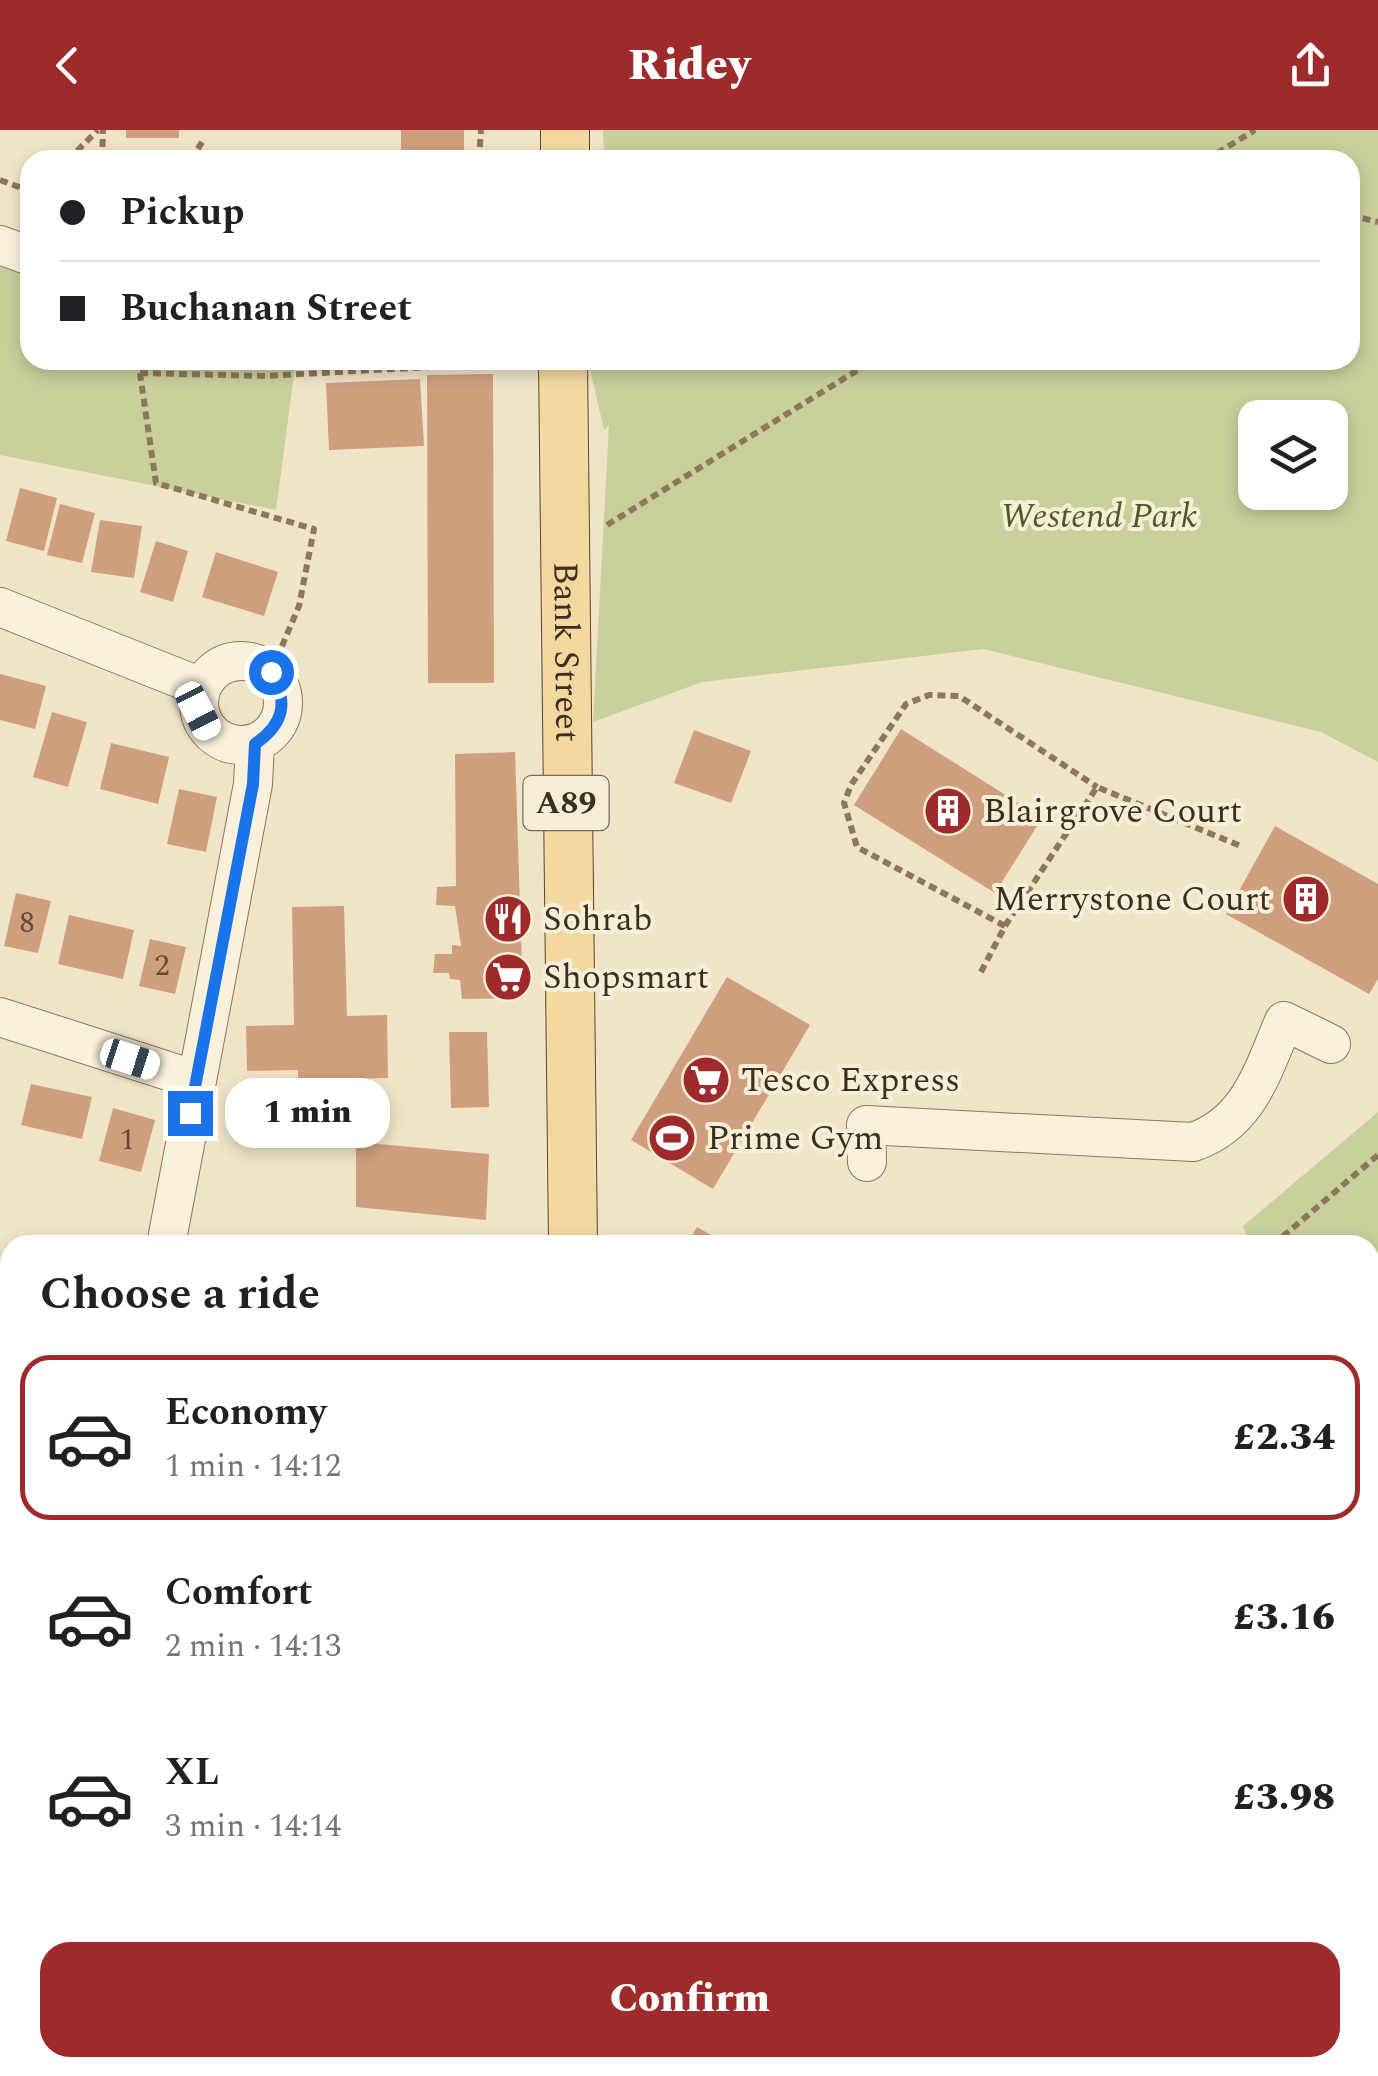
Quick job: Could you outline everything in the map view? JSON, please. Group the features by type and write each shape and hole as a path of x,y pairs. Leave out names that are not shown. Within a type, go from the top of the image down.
{"main road":[{"name":"Bank Street","path":"562,370 573,1235"}],"street":[{"path":"0,607 200,687"},
{"path":"246,660 271,672 282,690 282,712 273,731 255,744 230,745 210,733 198,711 200,687 219,666 246,660"},
{"path":"168,1235 253,784 255,744"},
{"path":"0,1017 196,1080"},
{"path":"867,1162 866,1125 1193,1142 1213,1135 1236,1117 1253,1094 1284,1021 1331,1044"}],"path":[{"path":"79,150 101,130"},
{"path":"1222,150 1255,130"},
{"path":"197,150 204,139"},
{"path":"140,370 156,483 314,529 299,606 271,672"},
{"path":"140,373 265,376 376,370"},
{"path":"599,530 858,370"},
{"path":"1004,926 858,847 844,803 851,784 906,704 929,695 960,696 1097,787 1242,847"},
{"path":"981,972 1004,926 1097,787"},
{"path":"1285,1235 1378,1155"}],"green space":[{"name":"Westend Park","path":"603,130 1378,130 1378,762 1321,732 983,649 702,682 593,722 609,425 604,430 590,370 1360,370 1360,150 604,150"},
{"path":"0,259 20,264 20,370 295,370 276,510 0,455"},
{"path":"1378,1112 1378,1235 1246,1235 1243,1226"}],"building":[{"path":"126,130 179,130 179,138 126,138"},
{"path":"401,130 464,130 464,150 401,150"},
{"path":"493,374 494,683 428,683 427,375"},
{"path":"420,379 424,446 329,450 326,383"},
{"path":"20,488 57,498 44,551 6,541"},
{"path":"60,504 95,513 82,563 47,555"},
{"path":"100,520 142,526 134,578 91,572"},
{"path":"156,541 188,551 173,602 140,592"},
{"path":"216,552 278,572 264,616 202,597"},
{"path":"0,674 46,686 35,729 0,720"},
{"path":"52,712 87,722 68,787 33,777"},
{"name":"Blairgrove Court","path":"901,729 1042,818 995,893 854,805"},
{"path":"694,730 751,751 731,803 674,783"},
{"path":"111,743 169,757 158,804 100,789"},
{"path":"515,752 523,998 462,999 460,980 450,979 449,973 433,973 435,954 452,954 452,945 461,946 455,906 436,905 437,887 456,886 455,754"},
{"path":"179,789 217,797 206,852 167,844"},
{"name":"Merrystone Court","path":"1275,826 1378,884 1378,979 1369,994 1226,914"},
{"path":"16,893 51,901 38,953 4,946"},
{"path":"344,906 347,1016 387,1015 388,1078 340,1079 341,1108 298,1108 298,1070 247,1071 246,1026 294,1025 292,907"},
{"path":"69,915 134,930 123,979 58,964"},
{"path":"150,939 186,947 175,994 139,986"},
{"path":"727,977 810,1025 713,1189 631,1140"},
{"path":"449,1032 487,1032 489,1107 451,1108"},
{"path":"31,1084 92,1097 82,1139 21,1125"},
{"path":"113,1108 155,1120 141,1172 99,1161"},
{"path":"356,1142 489,1154 486,1220 356,1207"},
{"path":"697,1227 711,1235 693,1235"}],"place":[{"name":"Blairgrove Court","path":"948,811"},
{"name":"Merrystone Court","path":"1306,899"},
{"name":"Sohrab","path":"508,919"},
{"name":"Shopsmart","path":"508,977"},
{"name":"Tesco Express","path":"706,1080"},
{"name":"Prime Gym","path":"672,1138"}],"route":[{"path":"190,1113 256,767 255,744 273,731 282,712 282,690 271,672"}]}
